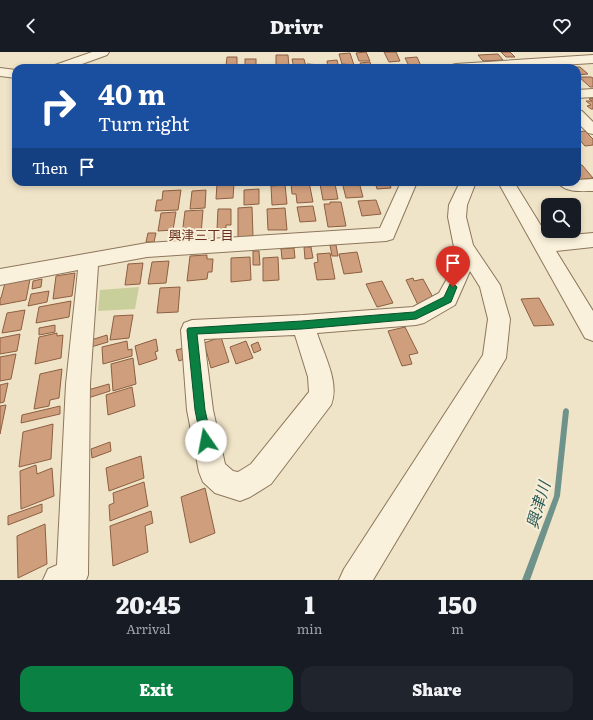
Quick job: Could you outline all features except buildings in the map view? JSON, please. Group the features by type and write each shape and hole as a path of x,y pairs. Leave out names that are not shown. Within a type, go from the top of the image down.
{"street":[{"path":"69,64 103,52"},
{"path":"517,52 528,64"},
{"path":"548,64 593,59"},
{"path":"0,72 12,74"},
{"path":"581,94 593,93"},
{"path":"581,118 593,130"},
{"path":"0,277 147,250 386,234 407,186"},
{"path":"355,580 494,358 500,319 490,286 464,247 457,217 458,205 466,186"},
{"path":"508,186 593,331"},
{"path":"578,186 591,187"},
{"path":"542,245 593,240"},
{"path":"302,325 320,377 322,396 261,474 240,487 225,483 213,472 200,410 192,330 302,325 416,316 448,299 459,275 464,247"},
{"path":"59,580 72,575 78,384 89,260"}],"green space":[{"path":"139,287 135,309 98,311 100,290"}],"waterway":[{"name":"興津川","path":"526,580 557,496 566,411"}],"district":[{"name":"興津三丁目","path":"201,235"}],"route":[{"path":"206,441 200,410 192,330 302,325 416,316 448,299 453,287"}]}
